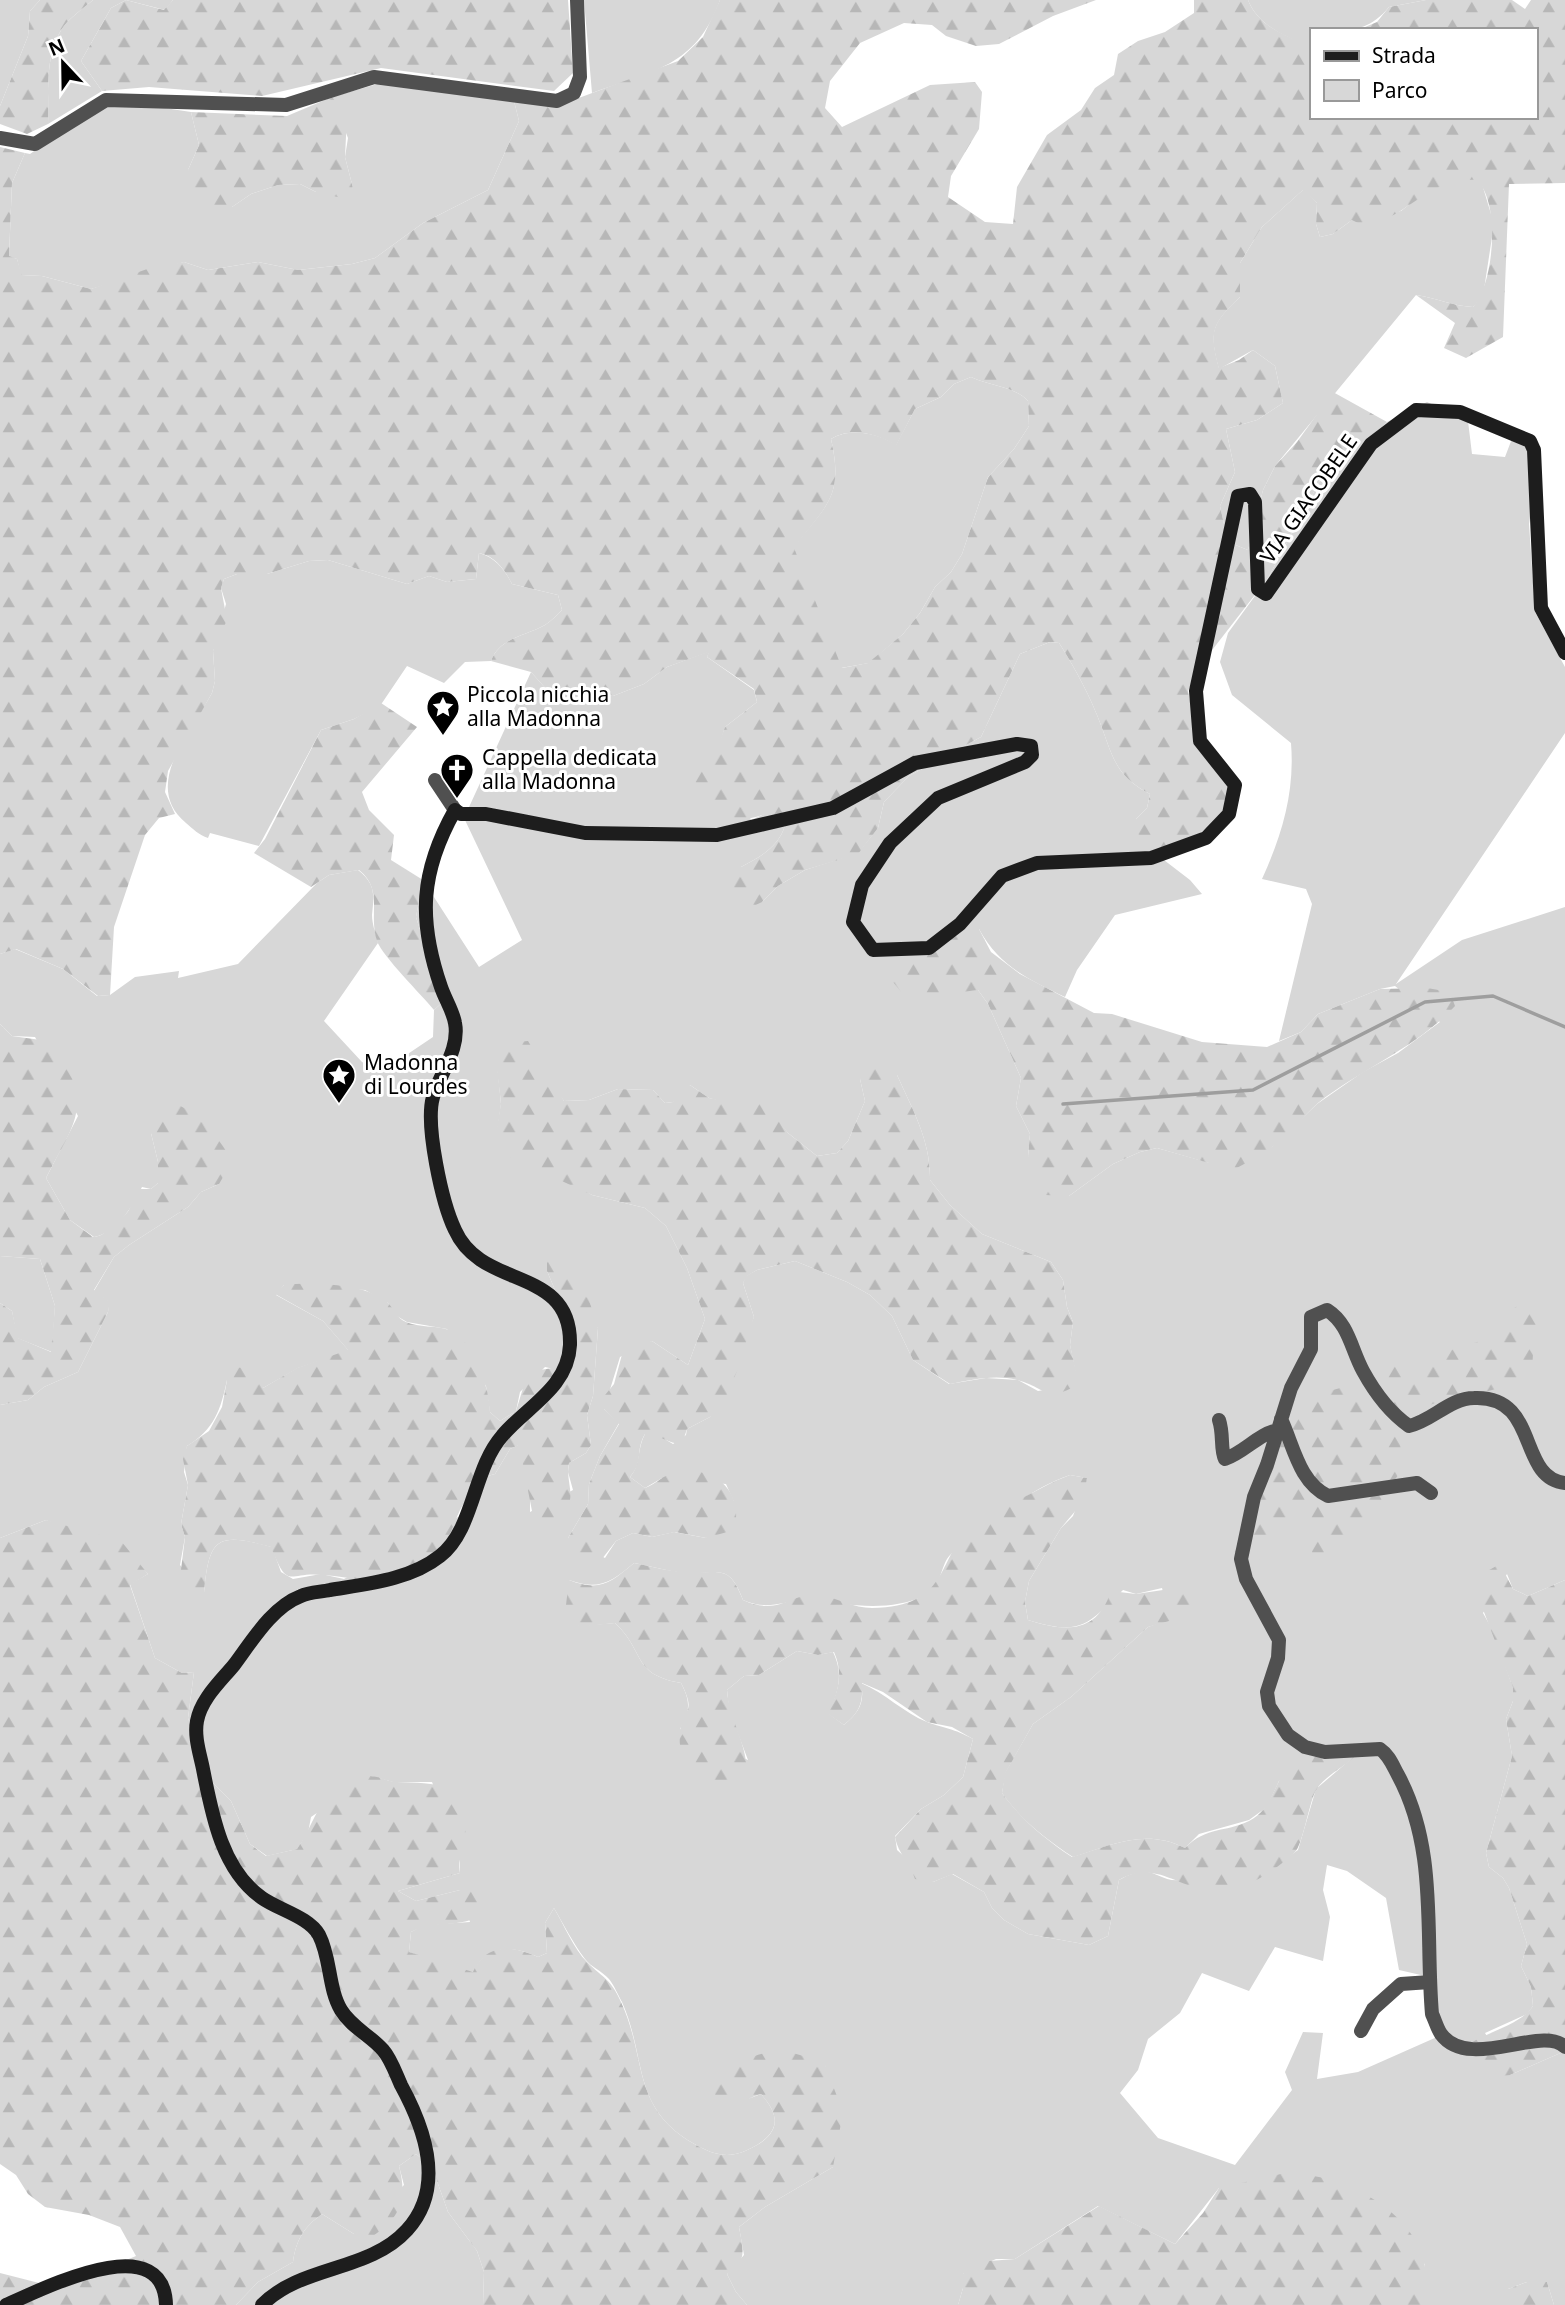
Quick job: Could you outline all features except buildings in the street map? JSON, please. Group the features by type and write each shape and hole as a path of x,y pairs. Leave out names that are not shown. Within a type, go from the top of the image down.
{"street":[{"path":"0,138 35,144 106,100 286,105 374,77 557,101 574,93 580,77 577,0"},
{"name":"VIA GIACOBELE","path":"455,810 461,814 486,814 585,833 717,835 833,808 915,763 1017,744 1031,746 1032,755 1025,762 939,798 890,843 862,885 853,922 873,950 929,948 960,924 1002,876 1037,863 1151,858 1206,838 1229,814 1235,785 1200,741 1196,691 1238,496 1250,494 1255,502 1258,589 1262,594 1270,593 1371,444 1416,410 1461,412 1530,441 1534,450 1541,608 1565,653"},
{"path":"262,2305 283,2289 370,2257 408,2230 425,2197 429,2155 409,2099 383,2050 355,2028 339,2007 319,1936 311,1926 263,1899 243,1882 227,1854 213,1820 197,1741 196,1726 202,1705 277,1612 302,1595 380,1582 438,1558 460,1530 474,1488 501,1436 543,1399 561,1376 568,1358 570,1339 558,1302 533,1283 496,1272 479,1262 465,1248 454,1228 436,1162 431,1125 432,1099 454,1046 456,1025 425,936 428,880 437,842 455,810 435,780"},
{"path":"1565,1483 1554,1482 1542,1475 1518,1418 1496,1401 1472,1397 1409,1426 1393,1414 1363,1370 1342,1323 1327,1310 1311,1317 1311,1349 1291,1388 1254,1497 1241,1559 1246,1579 1279,1640 1278,1658 1267,1692 1269,1706 1288,1735 1305,1748 1325,1752 1380,1749 1385,1752 1421,1830 1432,2014 1442,2036 1461,2046 1507,2048 1552,2039 1565,2047"},
{"path":"1219,1420 1224,1436 1221,1451 1225,1459 1240,1454 1280,1424"},
{"path":"1280,1424 1307,1480 1328,1496 1417,1483 1431,1493"},
{"path":"1361,2031 1373,2009 1401,1984 1430,1982"},
{"path":"6,2305 87,2271 128,2265 155,2277 161,2285 166,2305"}],"green space":[{"path":"0,0 40,0 30,11 28,36 0,106"},
{"path":"40,0 93,0 67,22 58,37 50,60 48,124 27,134 0,124 0,106 28,36 30,11"},
{"path":"93,0 126,0 111,8 81,61 102,91 48,124 49,73 53,48 64,26"},
{"path":"126,0 173,0 165,10"},
{"path":"126,0 164,10 173,0 568,0 573,73 554,91 381,68 262,96 149,87 102,91 81,61 111,8"},
{"path":"584,0 720,0 710,22 685,53 653,72 592,93"},
{"path":"720,0 1096,0 1053,16 999,44 976,46 946,36 932,25 904,23 860,43 830,81 825,108 842,127 930,85 975,82 982,92 979,129 951,176 948,197 985,222 1013,224 1017,187 1047,135 1081,110 1095,88 1114,75 1118,54 1138,41 1165,32 1194,13 1194,0 1248,0 1258,16 1272,28 1310,44 1310,119 1537,119 1537,28 1363,28 1377,22 1389,7 1426,0 1512,0 1525,9 1531,0 1565,0 1565,183 1509,184 1503,337 1466,358 1444,348 1455,323 1416,295 1473,307 1480,296 1490,263 1492,225 1485,191 1477,180 1446,184 1398,213 1366,227 1352,220 1333,234 1320,237 1316,224 1317,203 1303,190 1262,227 1240,263 1240,297 1224,314 1215,329 1214,345 1219,368 1239,360 1253,350 1275,366 1283,403 1257,420 1226,429 1235,472 1220,506 1228,542 1248,550 1263,490 1275,466 1297,442 1333,392 1387,422 1365,447 1324,473 1268,578 1199,667 1188,691 1193,716 1234,796 1224,815 1164,860 1137,833 1136,819 1147,808 1150,794 1137,787 1120,770 1075,669 1059,643 1050,642 1020,654 981,737 909,776 884,802 878,828 858,854 805,870 778,886 762,902 743,911 730,894 741,867 773,845 785,825 771,812 739,820 726,818 707,805 700,794 690,763 719,743 725,727 757,702 754,689 707,657 709,652 667,667 644,684 613,696 582,695 556,700 531,672 491,661 507,642 545,625 558,614 562,610 558,595 512,584 499,564 479,553 476,579 447,582 429,576 407,584 328,560 309,561 267,574 237,574 224,579 221,588 227,620 213,651 215,681 212,693 168,771 165,792 175,814 159,818 145,835 114,927 110,995 98,996 63,969 16,949 0,954 0,147 25,153 12,183 9,256 17,259 22,275 42,276 91,289 150,268 184,262 208,270 258,262 298,270 352,264 375,258 423,223 488,190 519,121 514,101 560,105 678,61 703,37","holes":["971,377 1009,389 1028,401 1029,426 1014,449 988,477 962,554 951,572 935,587 920,613 903,634 868,663 842,668 794,548 830,499 835,474 831,439 847,433 864,433 896,446 915,409 941,397 954,384"]},
{"path":"1248,0 1426,0 1389,7 1363,27 1310,28 1310,44 1307,46 1265,23 1252,9"},
{"path":"381,83 514,101 519,121 488,190 423,223 375,258 352,264 298,270 258,262 208,270 184,262 91,289 42,276 21,275 17,259 9,257 12,183 25,153 30,154 98,106 125,102 191,112 199,145 188,170 232,207 251,194 278,185 300,184 316,192 353,188 345,157 348,138 332,97"},
{"path":"332,97 347,116 345,157 353,188 342,198 316,192 300,184 278,185 251,194 232,207 204,210 190,190 188,170 199,145 191,112 287,116"},
{"path":"1461,178 1477,179 1482,184 1494,224 1483,296 1473,307 1416,295 1275,466 1263,490 1248,550 1228,542 1220,506 1235,472 1226,429 1257,420 1283,403 1275,366 1253,350 1219,369 1214,346 1218,322 1240,297 1240,263 1262,227 1304,189 1317,203 1316,224 1320,237 1333,234 1352,220 1401,211 1428,190"},
{"path":"971,377 1009,389 1028,401 1029,426 1014,449 988,477 962,554 951,572 935,587 920,613 903,634 869,663 841,668 793,548 830,499 835,474 831,439 855,432 881,437 896,445 915,409 941,397 954,384"},
{"path":"1427,402 1468,421 1472,454 1505,457 1513,436 1541,447 1529,524 1535,612 1565,667 1565,733 1396,984 1462,940 1565,907 1565,1580 1528,1596 1513,1589 1507,1574 1483,1613 1493,1631 1513,1688 1513,1701 1506,1719 1512,1756 1486,1853 1489,1867 1503,1878 1509,1888 1527,1944 1521,1966 1531,1987 1533,2006 1527,2014 1485,2033 1510,2075 1565,2051 1565,2305 1554,2305 1547,2282 1527,2282 1508,2289 1508,2305 1425,2305 1425,2264 1219,2188 1175,2244 1098,2206 1015,2259 996,2259 963,2274 963,2288 958,2305 747,2305 736,2292 727,2274 744,2255 739,2227 765,2207 833,2167 825,2065 748,2099 761,2094 771,2108 775,2121 771,2133 765,2139 742,2152 727,2155 713,2153 676,2132 651,2100 630,2024 614,1987 609,1979 585,1959 554,1908 545,1923 547,1953 538,1957 510,1949 492,1952 479,1963 474,1972 457,1970 409,1952 411,1932 424,1925 470,1922 460,1890 416,1901 398,1891 460,1873 460,1853 432,1782 393,1782 371,1776 311,1817 308,1833 297,1849 267,1856 250,1844 231,1801 210,1780 188,1718 194,1672 182,1673 155,1658 130,1584 148,1574 134,1559 46,1520 0,1538 0,1405 28,1400 44,1387 78,1372 108,1312 109,1302 94,1291 114,1257 188,1207 201,1192 219,1184 151,1133 158,1162 158,1183 151,1189 142,1187 123,1218 102,1235 94,1237 70,1220 46,1178 78,1116 35,1037 12,1036 0,1024 0,954 15,949 63,969 97,996 110,995 135,977 179,971 178,978 238,964 317,883 329,875 358,870 371,885 372,918 378,943 324,1021 362,1062 381,1072 433,1037 434,1010 443,1002 416,917 423,880 479,967 522,940 464,818 531,672 556,700 582,695 613,696 644,684 667,667 710,651 707,657 754,690 757,702 725,727 720,743 751,820 771,811 785,825 773,845 741,867 762,902 778,886 805,870 858,853 878,828 884,802 909,776 981,737 1020,654 1050,642 1059,643 1090,698 1120,770 1137,787 1150,794 1147,808 1136,819 1164,860 1190,880 1202,894 1115,915 1077,970 1065,997 1005,962 979,929 957,991 978,990 988,1004 1021,1078 1016,1106 1030,1134 1028,1156 1069,1196 1113,1164 1140,1152 1157,1148 1210,1163 1272,1147 1317,1104 1363,1072 1398,1053 1440,1022 1395,986 1380,989 1318,1014 1301,1032 1279,1041 1312,904 1306,889 1262,879 1286,813 1291,779 1291,743 1232,695 1220,662 1228,633 1268,578 1324,473 1365,447 1387,422","holes":["496,1054 555,1089 564,1101 589,1100 618,1089 653,1090 665,1103 673,1102 690,1085 709,1098 773,1115 788,1133 817,1156 837,1153 848,1141 865,1101 860,1079 897,1075 924,1139 930,1180 950,1205 982,1234 1051,1262 1063,1280 1067,1307 1073,1322 1070,1345 1078,1384 1038,1391 1018,1380 986,1378 949,1384 913,1360 892,1316 870,1295 847,1282 795,1261 757,1270 746,1276 743,1283 754,1317 710,1417 687,1429 686,1435 673,1444 656,1434 645,1434 636,1467 630,1477 645,1488 662,1478 726,1484 734,1502 706,1538 674,1532 652,1537 633,1533 616,1541 605,1558 568,1538 588,1504 589,1484 600,1456 619,1423 604,1409 620,1357 652,1341 688,1365 705,1319 687,1268 666,1226 645,1208 592,1195 496,1140 501,1104","547,1271 598,1328 593,1396 587,1415 591,1445 586,1453 569,1463 568,1472 573,1490 530,1512 530,1493 520,1444 510,1449 495,1474 484,1477 460,1516 344,1579 321,1574 293,1579 281,1572 272,1547 239,1540 219,1543 213,1550 204,1593 180,1565 185,1537 181,1524 188,1485 184,1472 187,1446 204,1433 215,1418 227,1380 263,1388 298,1368 349,1351 323,1321 276,1295 284,1285 365,1290 388,1303 395,1315 407,1322 447,1329 486,1386 490,1412 500,1421 516,1411 520,1392 545,1367 554,1369 562,1364 566,1316","1070,1475 1087,1478 1073,1516 1061,1528 1029,1581 1025,1602 1028,1620 1071,1627 1091,1620 1123,1590 1136,1594 1162,1588 1170,1619 1148,1627 1071,1697 1033,1724 1005,1773 1002,1793 1034,1828 1073,1857 1129,1840 1156,1839 1185,1848 1199,1834 1249,1820 1267,1807 1279,1781 1358,1753 1316,1789 1298,1850 1284,1860 1181,1880 1147,1872 1131,1874 1119,1880 1108,1936 1089,1945 1028,1934 1004,1920 992,1908 984,1892 952,1874 933,1882 897,1850 895,1836 921,1809 944,1795 963,1777 973,1739 927,1722 861,1683 860,1707 844,1725 829,1714 839,1676 833,1652 818,1655 797,1651 759,1675 744,1676 727,1690 729,1710 748,1760 680,1729 688,1706 681,1683 665,1679 646,1668 615,1623 579,1626 569,1580 588,1585 604,1583 634,1563 688,1573 722,1573 733,1580 743,1600 761,1605 810,1601 883,1606 912,1601 931,1592 947,1559 955,1550 994,1519 1042,1487","1327,1865 1347,1871 1386,1898 1399,1970 1434,1978 1437,2037 1358,2072 1317,2079 1323,2033 1303,2032 1285,2072 1292,2090 1235,2165 1158,2138 1120,2093 1138,2070 1148,2039 1180,2013 1202,1973 1249,1991 1275,1947 1323,1961 1330,1917 1323,1890"]},
{"path":"479,553 499,565 512,584 558,595 562,610 545,625 507,642 491,661 465,662 444,683 407,666 380,706 354,719 321,730 259,846 210,833 208,838 186,823 173,808 168,792 169,776 174,758 212,693 215,681 213,651 226,604 221,588 224,579 237,574 267,574 309,561 328,560 407,584 429,576 447,582 476,579"},
{"path":"381,703 417,727 362,792 369,810 394,835 391,860 423,880 416,917 443,1002 434,1010 394,966 377,941 371,886 359,870 329,875 311,887 254,853 265,839 321,730 354,719"},
{"path":"958,919 979,929 991,952 1020,974 1094,1013 1112,1014 1202,1042 1267,1047 1301,1032 1318,1014 1380,989 1427,988 1450,992 1455,1006 1423,1034 1318,1103 1278,1143 1233,1170 1157,1148 1113,1164 1069,1196 1045,1195 1033,1178 1028,1156 1030,1134 1016,1106 1021,1078 988,1004 978,990 929,996 902,993 889,977 889,963 918,952"},
{"path":"0,1024 12,1036 55,1042 67,1064 77,1098 76,1112 73,1125 46,1178 70,1220 93,1237 104,1233 128,1211 133,1189 151,1189 158,1183 158,1162 151,1133 176,1104 207,1126 230,1158 229,1167 219,1184 201,1192 188,1207 114,1257 94,1290 110,1302 108,1312 78,1372 44,1387 28,1400 0,1405 0,1303 12,1311 18,1338 51,1352 55,1306 40,1259 0,1256"},
{"path":"528,1041 564,1101 589,1100 618,1089 653,1090 665,1103 673,1102 676,1088 690,1085 709,1098 736,1103 744,1098 768,1105 788,1133 817,1156 837,1153 848,1141 865,1101 860,1079 870,1065 897,1075 924,1139 930,1180 950,1205 982,1234 1051,1262 1063,1280 1067,1307 1073,1322 1070,1345 1079,1384 1052,1394 1009,1378 983,1378 950,1384 913,1360 892,1316 870,1295 847,1282 795,1261 757,1270 747,1276 743,1283 754,1317 726,1398 710,1417 687,1429 682,1444 645,1434 637,1466 630,1477 645,1488 674,1473 701,1472 713,1476 730,1492 735,1503 734,1530 706,1538 675,1532 652,1537 633,1533 616,1541 598,1564 588,1566 571,1557 568,1538 588,1504 589,1484 600,1456 619,1424 604,1409 601,1400 614,1384 624,1347 652,1341 688,1365 705,1319 687,1268 666,1226 645,1208 592,1195 510,1157 495,1140 501,1103 495,1054 506,1043"},
{"path":"554,1255 563,1257 569,1265 589,1300 598,1328 593,1396 587,1415 591,1445 586,1453 569,1463 570,1502 563,1517 544,1523 534,1521 519,1445 510,1449 495,1474 484,1477 462,1506 449,1536 440,1547 405,1571 385,1578 369,1579 311,1574 290,1576 282,1570 271,1547 253,1542 227,1540 219,1543 213,1550 204,1593 193,1601 184,1591 180,1578 185,1537 181,1524 188,1485 183,1459 187,1446 209,1431 222,1407 227,1380 234,1368 247,1367 263,1388 297,1368 348,1350 323,1321 275,1294 284,1285 339,1285 367,1291 388,1303 406,1322 444,1328 458,1335 473,1353 487,1391 490,1412 500,1421 516,1411 527,1375 562,1364 566,1316 547,1271 547,1261"},
{"path":"0,1256 40,1259 55,1306 52,1352 17,1338 12,1311 0,1303"},
{"path":"1528,1300 1536,1310 1541,1326 1534,1348 1533,1367 1522,1378 1509,1385 1439,1402 1422,1409 1407,1421 1400,1437 1400,1470 1385,1493 1372,1524 1313,1560 1309,1524 1296,1518 1259,1560 1242,1569 1233,1554 1283,1420 1307,1397 1344,1387 1354,1388 1380,1364 1394,1365 1410,1373 1444,1352 1487,1339 1504,1328 1514,1308"},
{"path":"1070,1475 1087,1478 1082,1503 1061,1528 1029,1581 1025,1602 1028,1620 1055,1627 1078,1626 1097,1615 1111,1591 1136,1594 1183,1587 1201,1601 1197,1613 1148,1627 1071,1697 1033,1724 1006,1772 1002,1793 1026,1820 1072,1857 1128,1840 1156,1839 1185,1848 1201,1836 1240,1825 1260,1814 1285,1772 1303,1758 1323,1752 1358,1753 1318,1787 1298,1848 1277,1867 1256,1880 1221,1891 1197,1888 1154,1873 1132,1875 1119,1880 1108,1936 1089,1945 1028,1934 1004,1920 992,1908 984,1892 953,1874 933,1882 915,1879 895,1837 921,1809 944,1795 963,1777 973,1739 952,1727 927,1722 883,1692 862,1683 859,1707 844,1725 828,1714 835,1698 839,1676 834,1652 818,1655 797,1651 759,1675 744,1676 727,1690 745,1755 746,1777 736,1785 708,1783 690,1777 682,1755 680,1732 689,1706 681,1683 665,1679 646,1668 615,1623 579,1627 566,1605 569,1580 580,1584 604,1584 634,1563 674,1571 716,1572 728,1575 743,1600 756,1605 776,1605 801,1597 820,1595 865,1608 899,1605 918,1598 931,1588 966,1530 982,1515"},
{"path":"46,1520 121,1541 148,1574 130,1585 155,1658 182,1673 194,1672 188,1718 210,1780 231,1801 250,1844 266,1856 297,1849 331,1792 353,1779 373,1776 394,1782 431,1784 451,1789 466,1832 460,1873 398,1891 416,1901 460,1890 480,1892 483,1902 482,1915 411,1932 409,1952 473,1972 478,1963 492,1951 519,1950 538,1957 547,1953 545,1923 554,1908 582,1957 610,1983 617,1994 629,2023 644,2082 661,2116 676,2132 713,2153 734,2154 757,2145 771,2133 775,2121 771,2108 761,2094 718,2105 710,2078 754,2056 766,2053 792,2053 825,2065 843,2112 833,2167 765,2207 739,2227 741,2260 727,2274 736,2292 747,2305 483,2305 484,2272 477,2251 448,2212 432,2167 416,2154 399,2166 402,2199 395,2216 380,2231 370,2238 354,2234 322,2214 302,2235 293,2262 258,2282 236,2305 0,2305 0,2273 43,2284 114,2265 136,2256 120,2227 89,2215 45,2207 28,2194 16,2175 0,2164 0,1538"},
{"path":"1500,1564 1513,1589 1528,1596 1565,1580 1565,2051 1510,2075 1480,2078 1468,2057 1468,2045 1520,2019 1533,2006 1531,1987 1521,1966 1527,1944 1509,1888 1503,1878 1489,1867 1486,1853 1512,1756 1506,1719 1513,1701 1513,1688 1479,1599 1482,1574"},
{"path":"416,2154 432,2167 448,2212 477,2251 484,2272 483,2305 236,2305 258,2282 293,2262 302,2235 322,2214 354,2234 404,2185 399,2166"},
{"path":"1285,2173 1327,2179 1348,2186 1369,2196 1403,2224 1416,2241 1424,2261 1425,2305 958,2305 963,2288 963,2274 976,2262 1015,2259 1099,2206 1175,2244 1203,2213 1219,2188"},
{"path":"1527,2282 1547,2282 1554,2305 1508,2305 1508,2289"}],"waterway":[{"path":"1063,1104 1253,1090 1425,1002 1493,996 1565,1027"}],"place":[{"name":"Piccola nicchia alla Madonna","path":"443,737"},
{"name":"Cappella dedicata alla Madonna","path":"457,800"},
{"name":"Madonna di Lourdes","path":"339,1105"}]}
